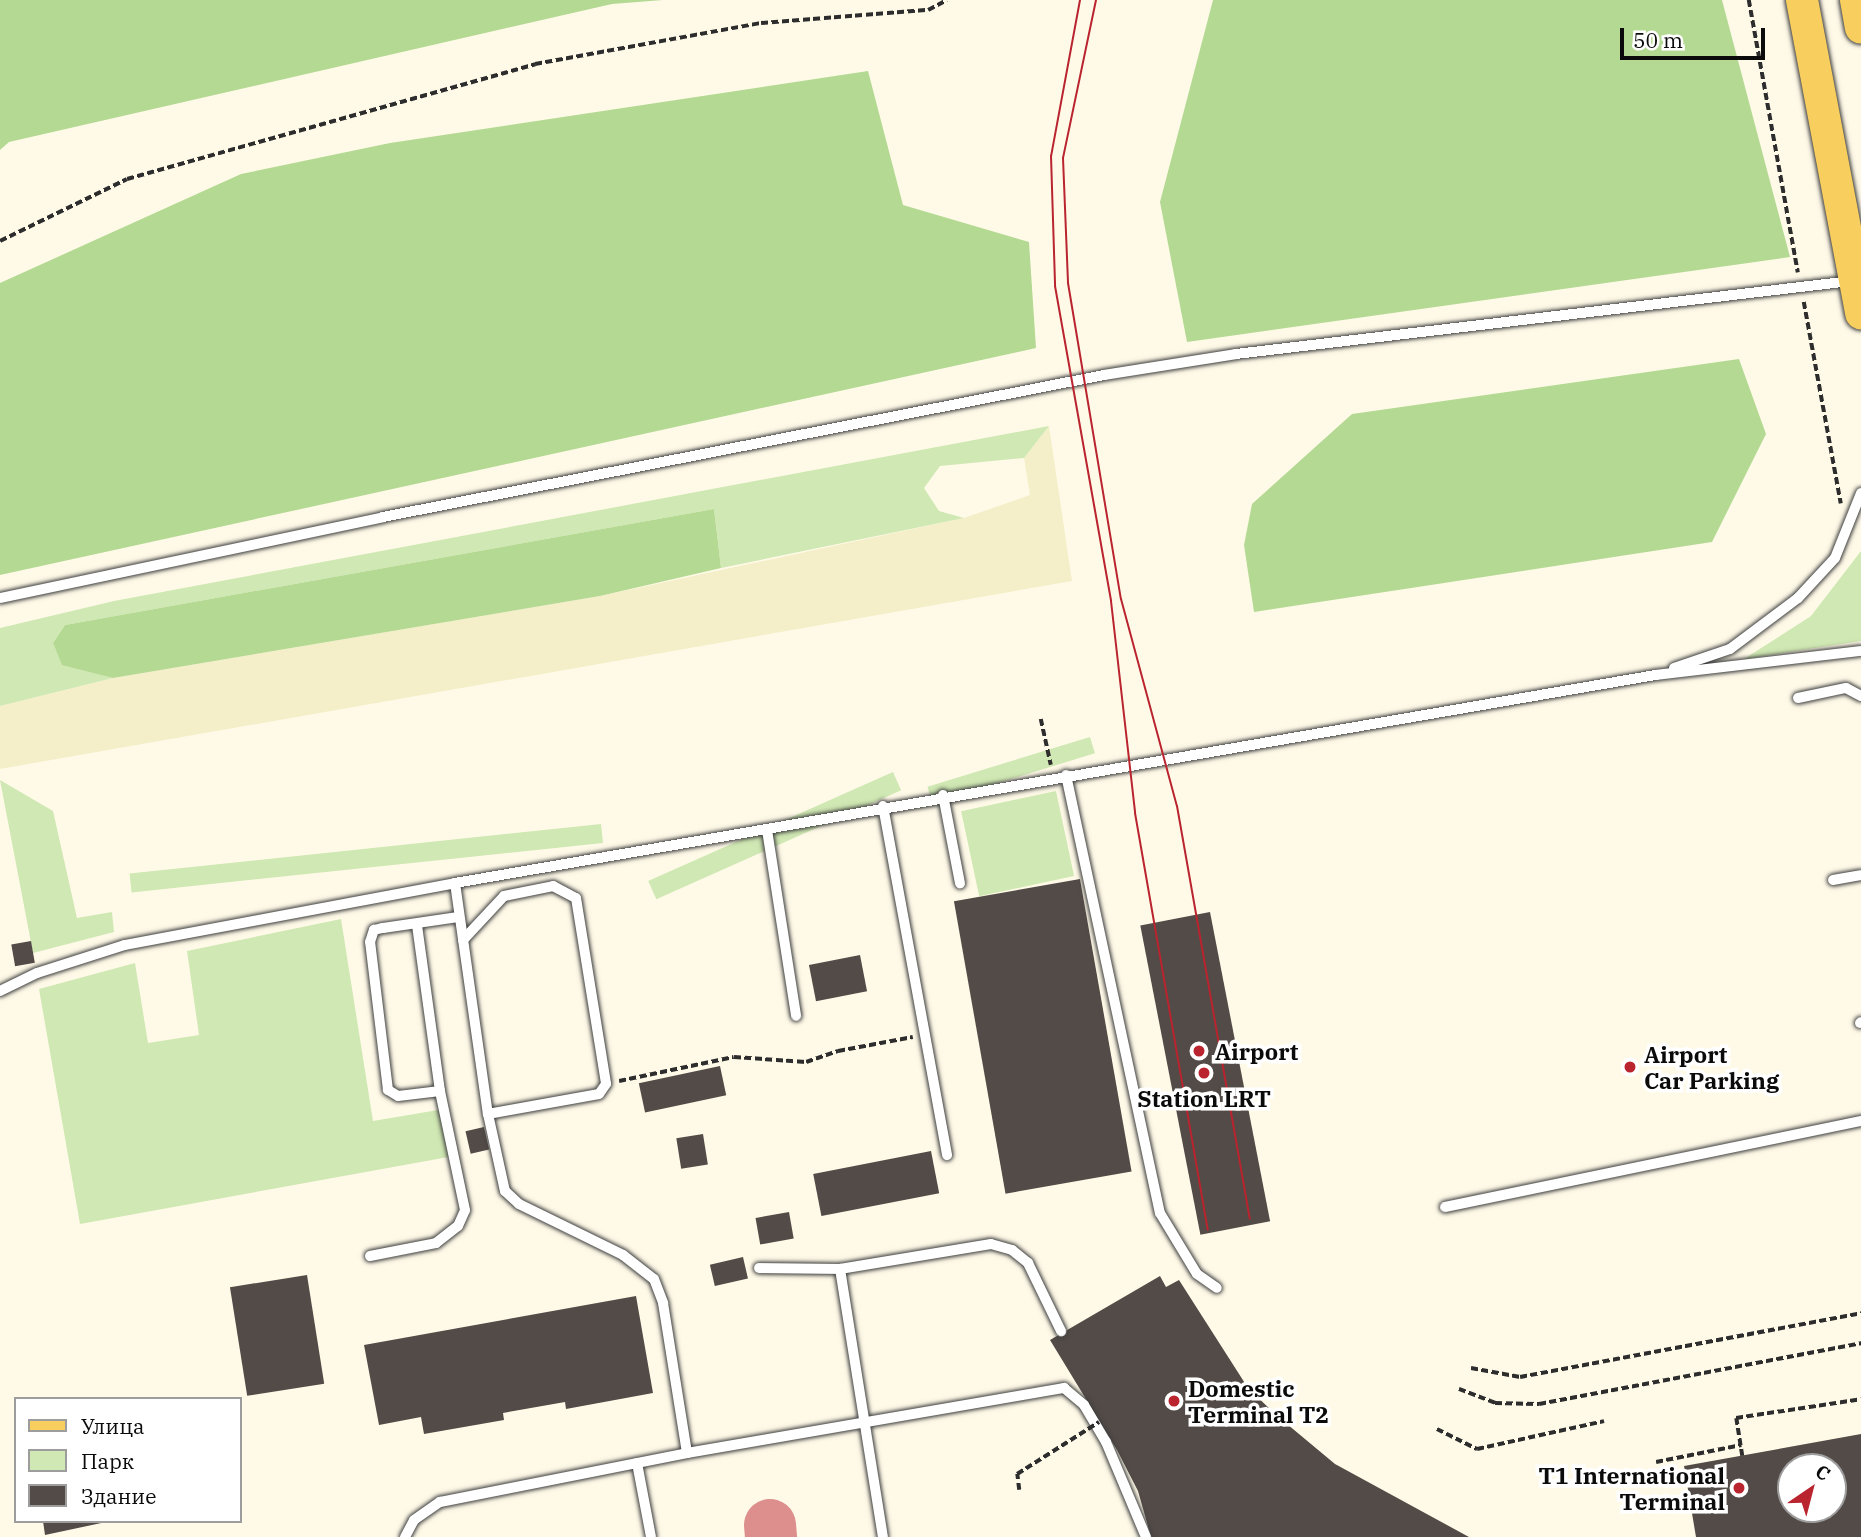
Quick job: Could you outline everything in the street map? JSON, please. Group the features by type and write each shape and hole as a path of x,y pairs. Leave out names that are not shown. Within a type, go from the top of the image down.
{"main road":[{"path":"1802,0 1861,313"},
{"path":"1856,0 1861,28"}],"lane":[{"path":"0,598 383,517 1104,375 1236,354 1855,281"},
{"path":"1656,674 1730,649 1798,598 1835,558 1861,493"},
{"path":"0,991 37,972 125,945 455,883 767,830 943,795 1656,674 1861,651"},
{"path":"1798,698 1846,688 1861,696"},
{"path":"1066,775 1160,1213 1197,1274 1217,1288"},
{"path":"943,795 960,883"},
{"path":"883,806 947,1155"},
{"path":"767,830 796,1016"},
{"path":"1833,880 1861,875"},
{"path":"455,883 488,1114 505,1191 519,1204 623,1255 654,1279 663,1303 687,1453"},
{"path":"463,940 504,896 553,886 576,898 606,1084 599,1094 488,1114"},
{"path":"440,1091 398,1096 388,1090 371,936 383,928 458,917"},
{"path":"370,1256 436,1243 458,1226 465,1210 440,1091 417,925"},
{"path":"1445,1207 1861,1121"},
{"path":"759,1268 840,1269 991,1244 1012,1250 1028,1263 1061,1331"},
{"path":"840,1269 861,1423 883,1537"},
{"path":"405,1537 414,1520 440,1502 687,1453 1064,1388 1084,1405 1106,1442 1146,1537"},
{"path":"638,1463 651,1537"}],"path":[{"path":"0,241 127,179 535,64 761,23 928,10 947,0"},
{"path":"1748,0 1846,532"},
{"path":"1041,719 1054,777"},
{"path":"606,1084 734,1057 806,1062 838,1051 926,1034"},
{"path":"1471,1368 1520,1377 1861,1313"},
{"path":"1460,1389 1495,1404 1539,1404 1861,1343"},
{"path":"1742,1456 1737,1418 1861,1399"},
{"path":"1437,1429 1477,1449 1604,1421"},
{"path":"1019,1490 1017,1474 1099,1422"},
{"path":"1656,1462 1741,1445"}],"shaded area":[{"path":"1049,426 1072,581 0,769 0,706 113,678 600,596 964,518 1030,495 1024,458"}],"green space":[{"path":"0,0 663,0 612,4 9,142 0,150"},
{"path":"1213,0 1722,0 1790,257 1187,342 1160,202"},
{"path":"868,71 903,205 1029,242 1036,348 0,575 0,283 241,174 390,143"},
{"path":"1739,359 1766,434 1712,542 1254,612 1244,545 1252,504 1352,414"},
{"path":"1049,426 1024,458 940,466 924,488 939,511 964,518 721,568 714,509 65,625 53,643 62,664 113,678 0,706 0,628 114,601"},
{"path":"714,509 721,568 600,596 113,678 62,665 53,643 65,625"},
{"path":"1861,551 1861,641 1744,659 1811,616"},
{"path":"1090,737 1095,753 932,803 927,787"},
{"path":"893,772 901,790 656,899 648,881"},
{"path":"0,780 53,811 77,918 112,912 114,932 33,953"},
{"path":"1056,791 1074,876 979,896 961,811"},
{"path":"601,824 603,843 132,892 130,874"},
{"path":"341,919 373,1121 444,1109 454,1156 80,1224 39,989 135,963 148,1043 199,1035 187,951"}],"building":[{"path":"1080,879 1132,1171 1006,1194 954,901"},
{"name":"Station LRT","path":"1210,912 1270,1221 1200,1235 1140,926"},
{"path":"31,941 35,963 15,966 11,944"},
{"path":"860,955 867,991 816,1001 809,965"},
{"path":"720,1066 726,1095 645,1113 639,1083"},
{"path":"484,1127 489,1149 471,1154 465,1131"},
{"path":"703,1134 708,1165 681,1169 676,1138"},
{"path":"931,1151 939,1193 821,1216 813,1174"},
{"path":"789,1212 794,1239 760,1244 756,1218"},
{"path":"743,1257 748,1278 715,1286 710,1265"},
{"path":"307,1275 324,1384 247,1396 230,1287"},
{"name":"Domestic Terminal T2","path":"1160,1276 1166,1287 1179,1280 1248,1388 1275,1414 1335,1464 1469,1537 1151,1537 1138,1491 1117,1450 1050,1340"},
{"path":"636,1296 653,1393 566,1409 565,1402 503,1413 504,1420 424,1434 421,1417 379,1425 364,1345"},
{"name":"T1 International Terminal","path":"1861,1434 1861,1537 1696,1537 1684,1466"},
{"path":"43,1523 101,1523 45,1535"}],"taxiway":[{"path":"770,1525 771,1537"}],"tram line":[{"path":"1080,0 1051,156 1055,286 1111,601 1135,813 1208,1230"},
{"path":"1096,0 1063,158 1068,283 1121,599 1177,806 1250,1219"}],"place":[{"name":"Airport","path":"1199,1051"},
{"name":"Airport Car Parking","path":"1630,1067"},
{"name":"Station LRT","path":"1204,1073"},
{"name":"Domestic Terminal T2","path":"1174,1401"},
{"name":"T1 International Terminal","path":"1739,1488"}]}
